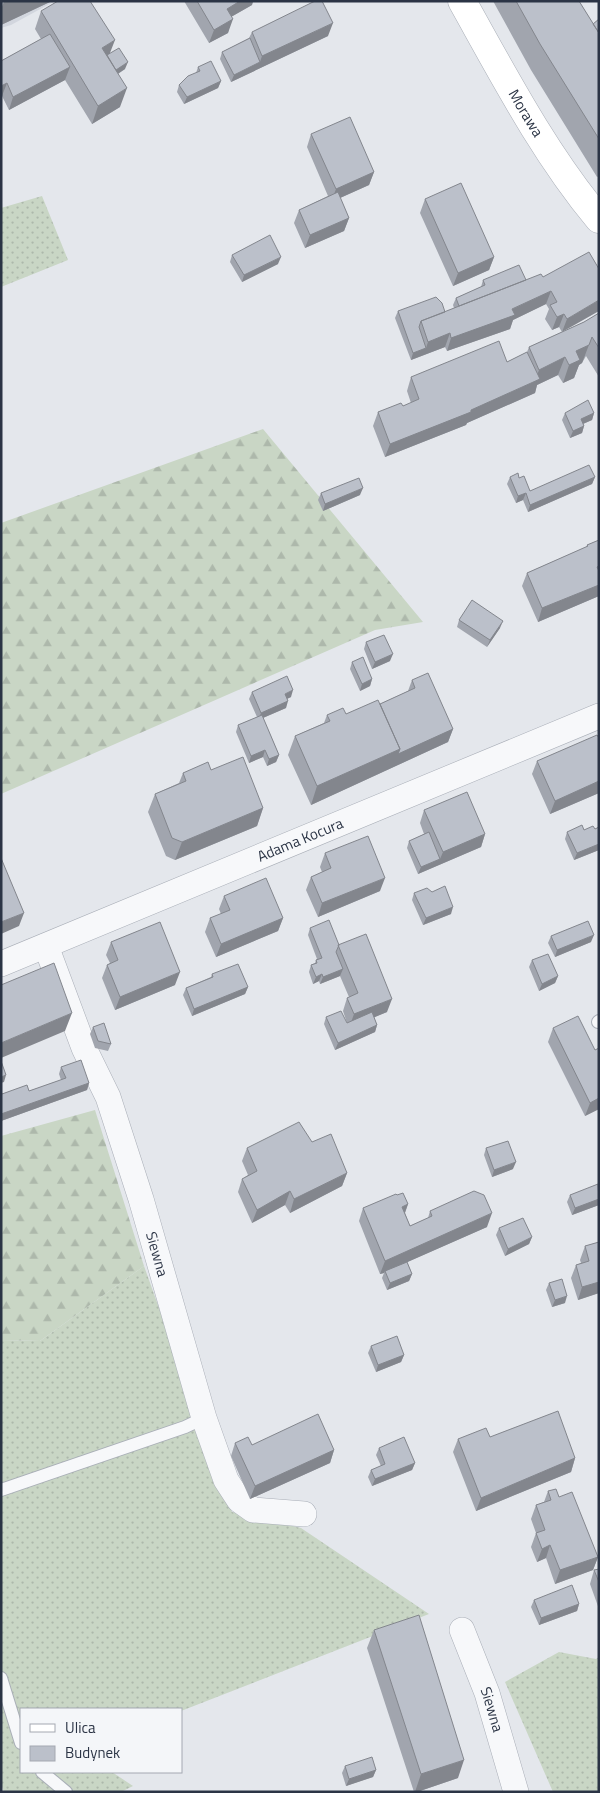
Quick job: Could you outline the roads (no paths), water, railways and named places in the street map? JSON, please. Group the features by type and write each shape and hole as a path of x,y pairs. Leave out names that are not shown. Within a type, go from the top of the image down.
{"street":[{"name":"Morawa","path":"462,1 541,139 580,196 599,219"},
{"name":"Adama Kocura","path":"1,964 599,716"},
{"name":"Siewna","path":"46,946 84,1048 108,1097 204,1418 226,1480 239,1500 253,1510 304,1514"},
{"name":"Siewna","path":"462,1630 487,1693 516,1792"}],"lane":[{"path":"1,1490 184,1427 204,1418"},
{"path":"1,1678 20,1740"},
{"path":"43,1773 66,1792"}]}
